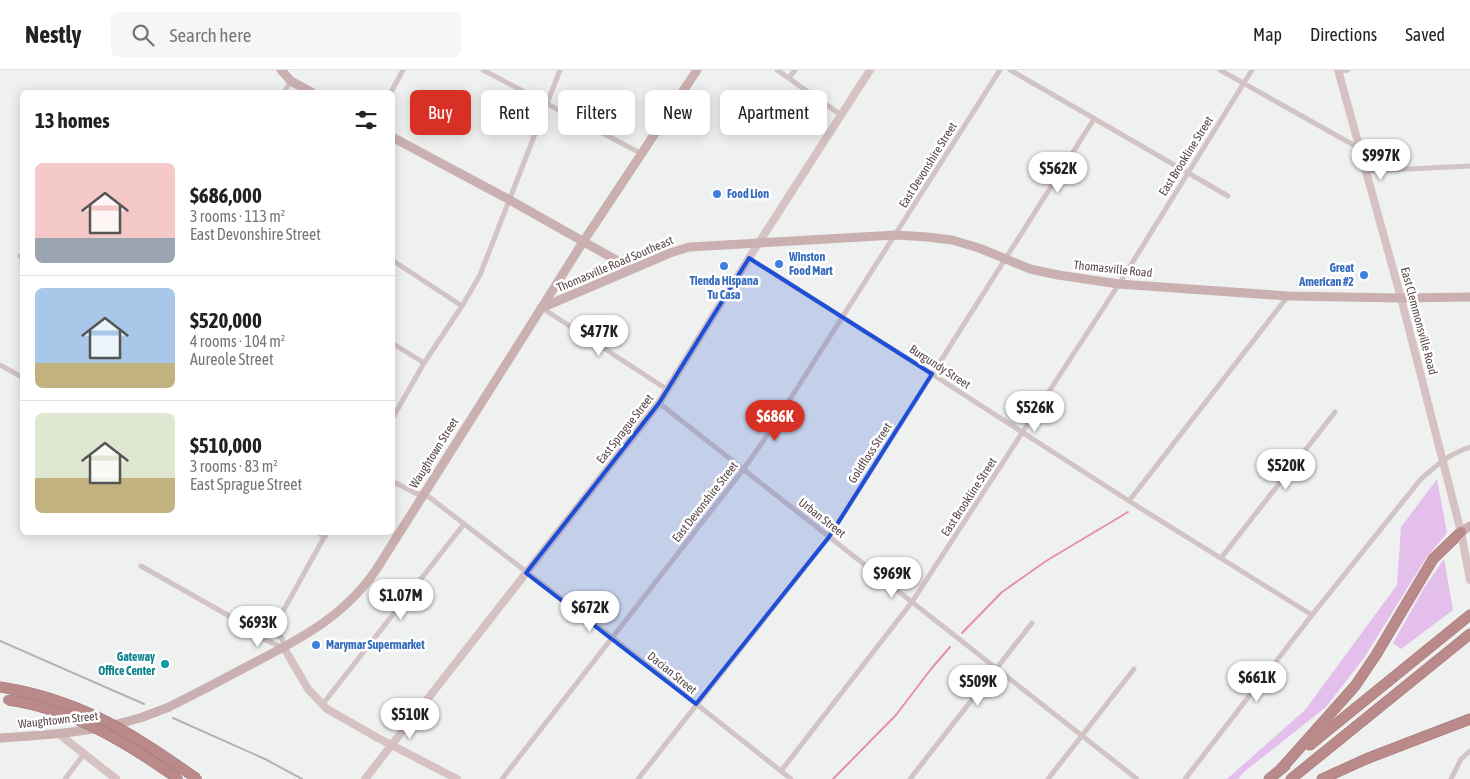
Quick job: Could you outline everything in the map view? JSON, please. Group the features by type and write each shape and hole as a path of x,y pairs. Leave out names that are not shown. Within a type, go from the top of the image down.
{"highway":[{"path":"1281,769 1355,686 1434,559 1466,529"},
{"path":"1269,779 1470,615"},
{"path":"1291,779 1470,634"},
{"path":"0,687 69,704 107,720 197,779"},
{"path":"4,699 58,712 102,731 178,779"},
{"path":"1322,779 1366,759 1470,719"}],"main road":[{"path":"281,70 291,80 308,90"},
{"name":"East Sprague Street","path":"365,779 659,403 759,242 870,70"},
{"name":"East Clemmonsville Road","path":"1338,70 1367,171 1443,460 1466,529 1470,580"},
{"name":"Waughtown Street","path":"0,738 59,734 106,728 169,707 284,648 328,620 358,594 376,570 583,242 642,154 694,71"},
{"path":"395,139 508,199 632,270"},
{"name":"Thomasville Road","path":"759,242 896,235 952,240 979,248 1030,269 1058,276 1119,284 1288,296 1470,297"},
{"name":"Thomasville Road Southeast","path":"541,308 670,253 689,248 759,242"},
{"path":"284,648 303,683 322,705 334,714 457,779"},
{"path":"59,734 116,779"}],"street":[{"path":"392,90 403,70"},
{"path":"483,70 520,90"},
{"path":"548,99 560,70"},
{"path":"777,70 841,115"},
{"path":"789,78 795,70"},
{"name":"East Devonshire Street","path":"502,779 743,470 896,235 1000,70"},
{"path":"1010,70 1228,196"},
{"path":"1220,70 1360,148"},
{"name":"East Brookline Street","path":"781,771 912,602 1119,284 1252,70"},
{"path":"1338,70 1348,70"},
{"path":"285,90 291,80"},
{"path":"548,105 642,154"},
{"name":"Goldfloss Street","path":"638,779 829,537 1094,119"},
{"path":"395,414 424,363 480,275 534,135"},
{"path":"1367,171 1470,166"},
{"name":"Burgundy Street","path":"749,258 1128,501 1312,616"},
{"path":"395,262 462,306"},
{"path":"1128,501 1288,296"},
{"path":"541,308 668,390"},
{"path":"395,345 424,363"},
{"path":"0,364 20,375"},
{"name":"Urban Street","path":"659,403 1137,779"},
{"path":"1221,558 1335,412"},
{"path":"1185,779 1421,479 1455,452 1470,447"},
{"name":"Dacian Street","path":"395,483 415,493 429,497 613,638 791,779"},
{"path":"322,705 464,524"},
{"path":"277,622 326,535"},
{"path":"141,566 247,626 256,636 284,648"},
{"path":"910,779 1032,623"},
{"path":"247,626 260,627 282,638 284,648"},
{"path":"1048,779 1134,669"},
{"path":"1451,779 1461,759 1470,751"},
{"path":"65,779 84,754"}],"highlighted area":[{"path":"749,258 932,374 829,537 696,704 526,573 659,403"}],"shaded area":[{"path":"1437,479 1447,533 1426,558 1364,658 1326,707 1244,772 1238,779 1227,779 1305,710 1397,585 1401,527"},
{"path":"1444,559 1453,610 1401,649 1393,643 1424,588"}],"waterway":[{"path":"962,633 1002,592 1046,561 1128,512"},
{"path":"833,779 896,715 950,647"}],"railway":[{"path":"0,641 144,704"},
{"path":"173,718 265,759 302,779"}],"place":[{"name":"Food Lion","path":"717,194"},
{"name":"Winston Food Mart","path":"779,264"},
{"name":"Tienda Hispana Tu Casa","path":"724,266"},
{"name":"Great American #2","path":"1364,275"},
{"name":"Marymar Supermarket","path":"316,645"},
{"name":"Gateway Office Center","path":"165,664"}]}
